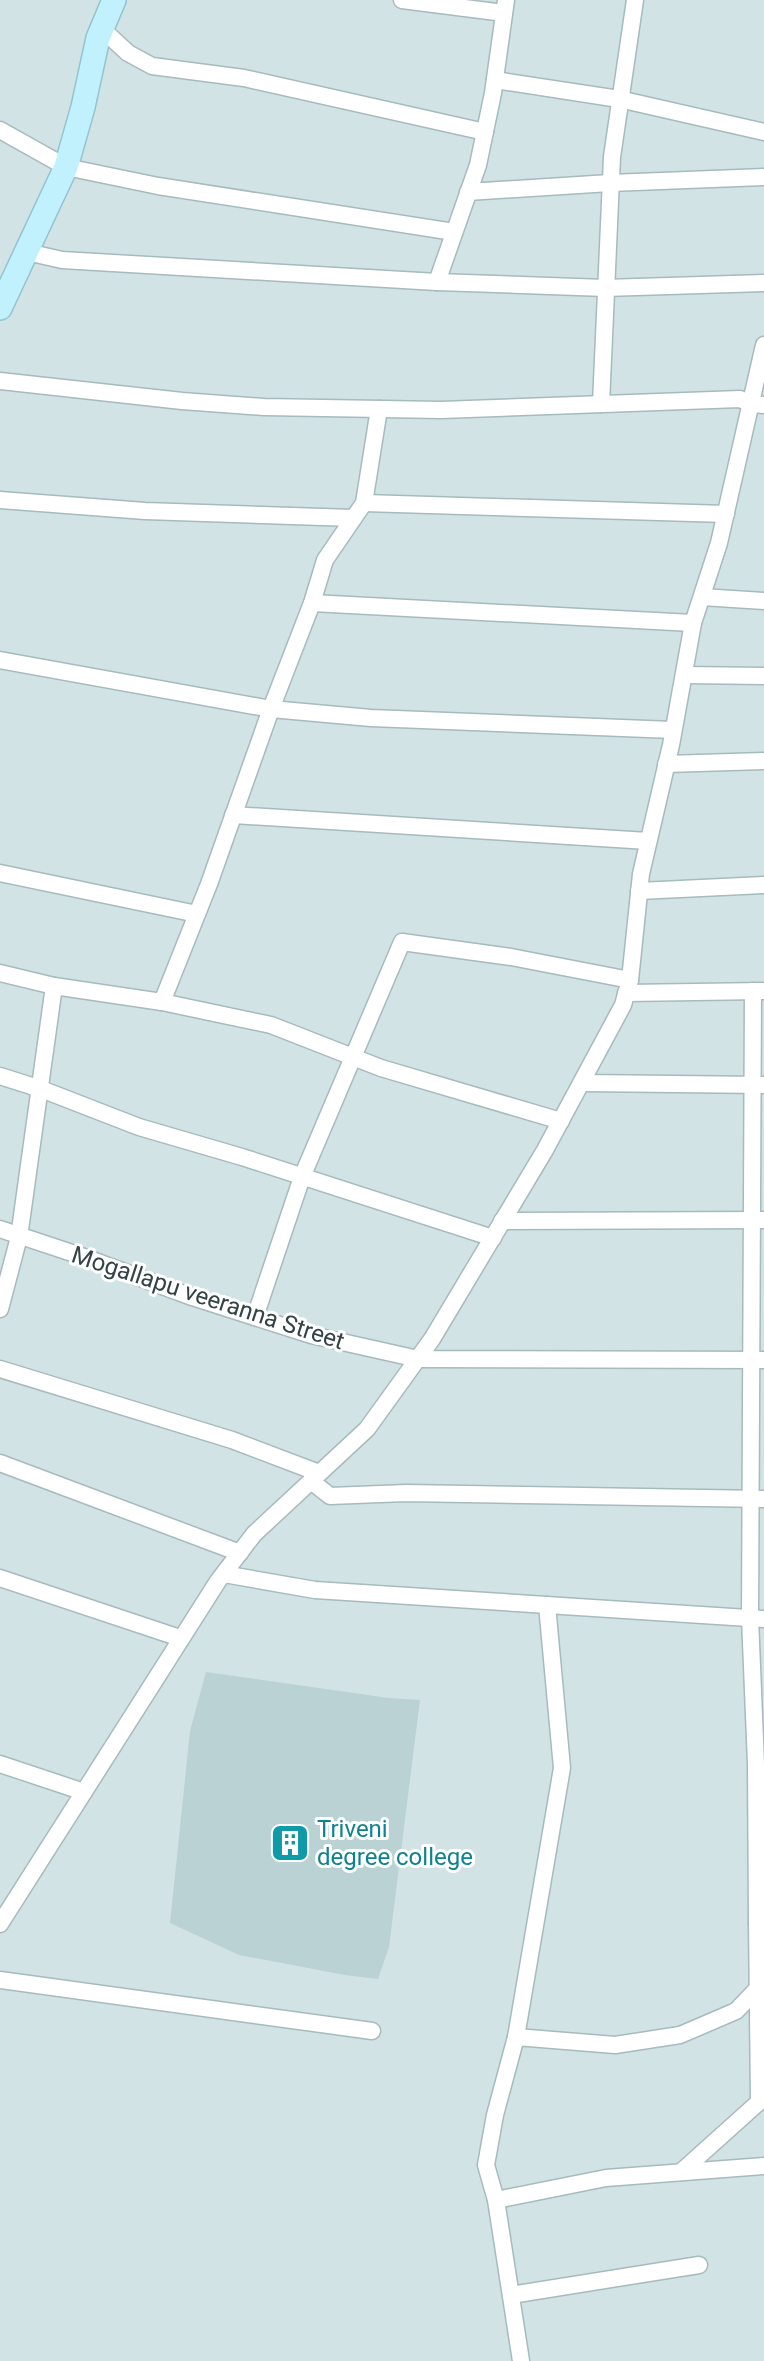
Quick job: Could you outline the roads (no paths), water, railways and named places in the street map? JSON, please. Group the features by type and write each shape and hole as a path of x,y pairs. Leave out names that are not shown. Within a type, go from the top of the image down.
{"main road":[{"path":"0,308 66,167 102,29 114,0"}],"street":[{"path":"402,0 505,6 495,80 478,165 438,282"},
{"path":"601,404 610,183 619,99 635,0"},
{"path":"102,29 128,53 152,66 244,78 485,132"},
{"path":"495,80 619,99 764,132"},
{"path":"0,130 66,167 158,186 454,232"},
{"path":"468,192 764,177"},
{"path":"27,252 61,260 438,282 605,288 764,283"},
{"path":"0,1924 6,1906 84,1792 180,1638 224,1574 254,1534 367,1429 418,1359 493,1238 583,1083 624,1005 648,841 694,623 758,404 764,345"},
{"path":"0,381 264,407 441,410 740,399 758,404"},
{"path":"162,1002 312,603 325,560 364,503 379,409"},
{"path":"0,500 145,510 353,518"},
{"path":"364,503 726,514"},
{"path":"702,597 764,601"},
{"path":"312,603 694,623"},
{"path":"0,660 271,709 371,718 673,730"},
{"path":"684,675 764,676"},
{"path":"666,764 764,761"},
{"path":"233,815 648,841"},
{"path":"0,873 197,914"},
{"path":"639,891 764,885"},
{"path":"255,1317 302,1177 402,942 511,957 628,987 759,991 756,1763 760,1923 760,2102 681,2172"},
{"path":"0,974 54,986 162,1002 271,1025 382,1068 561,1121"},
{"path":"0,1309 19,1237 54,986"},
{"path":"0,1076 41,1089 139,1128 493,1238"},
{"path":"583,1083 758,1085"},
{"path":"502,1221 758,1219"},
{"name":"Mogallapu veeranna Street","path":"0,1230 311,1335 418,1359 758,1360"},
{"path":"0,1369 232,1440 315,1477 330,1496 406,1493 757,1499"},
{"path":"0,1463 240,1553"},
{"path":"224,1574 314,1590 757,1618"},
{"path":"0,1578 180,1638"},
{"path":"521,2361 496,2200 486,2165 495,2115 516,2037 562,1768 547,1605"},
{"path":"0,1764 84,1792"},
{"path":"0,1980 372,2031"},
{"path":"516,2037 615,2045 680,2035 736,2011 758,1988"},
{"path":"496,2200 606,2178 764,2166"},
{"path":"511,2295 699,2265"}],"place":[{"name":"Triveni degree college","path":"290,1843"}]}
